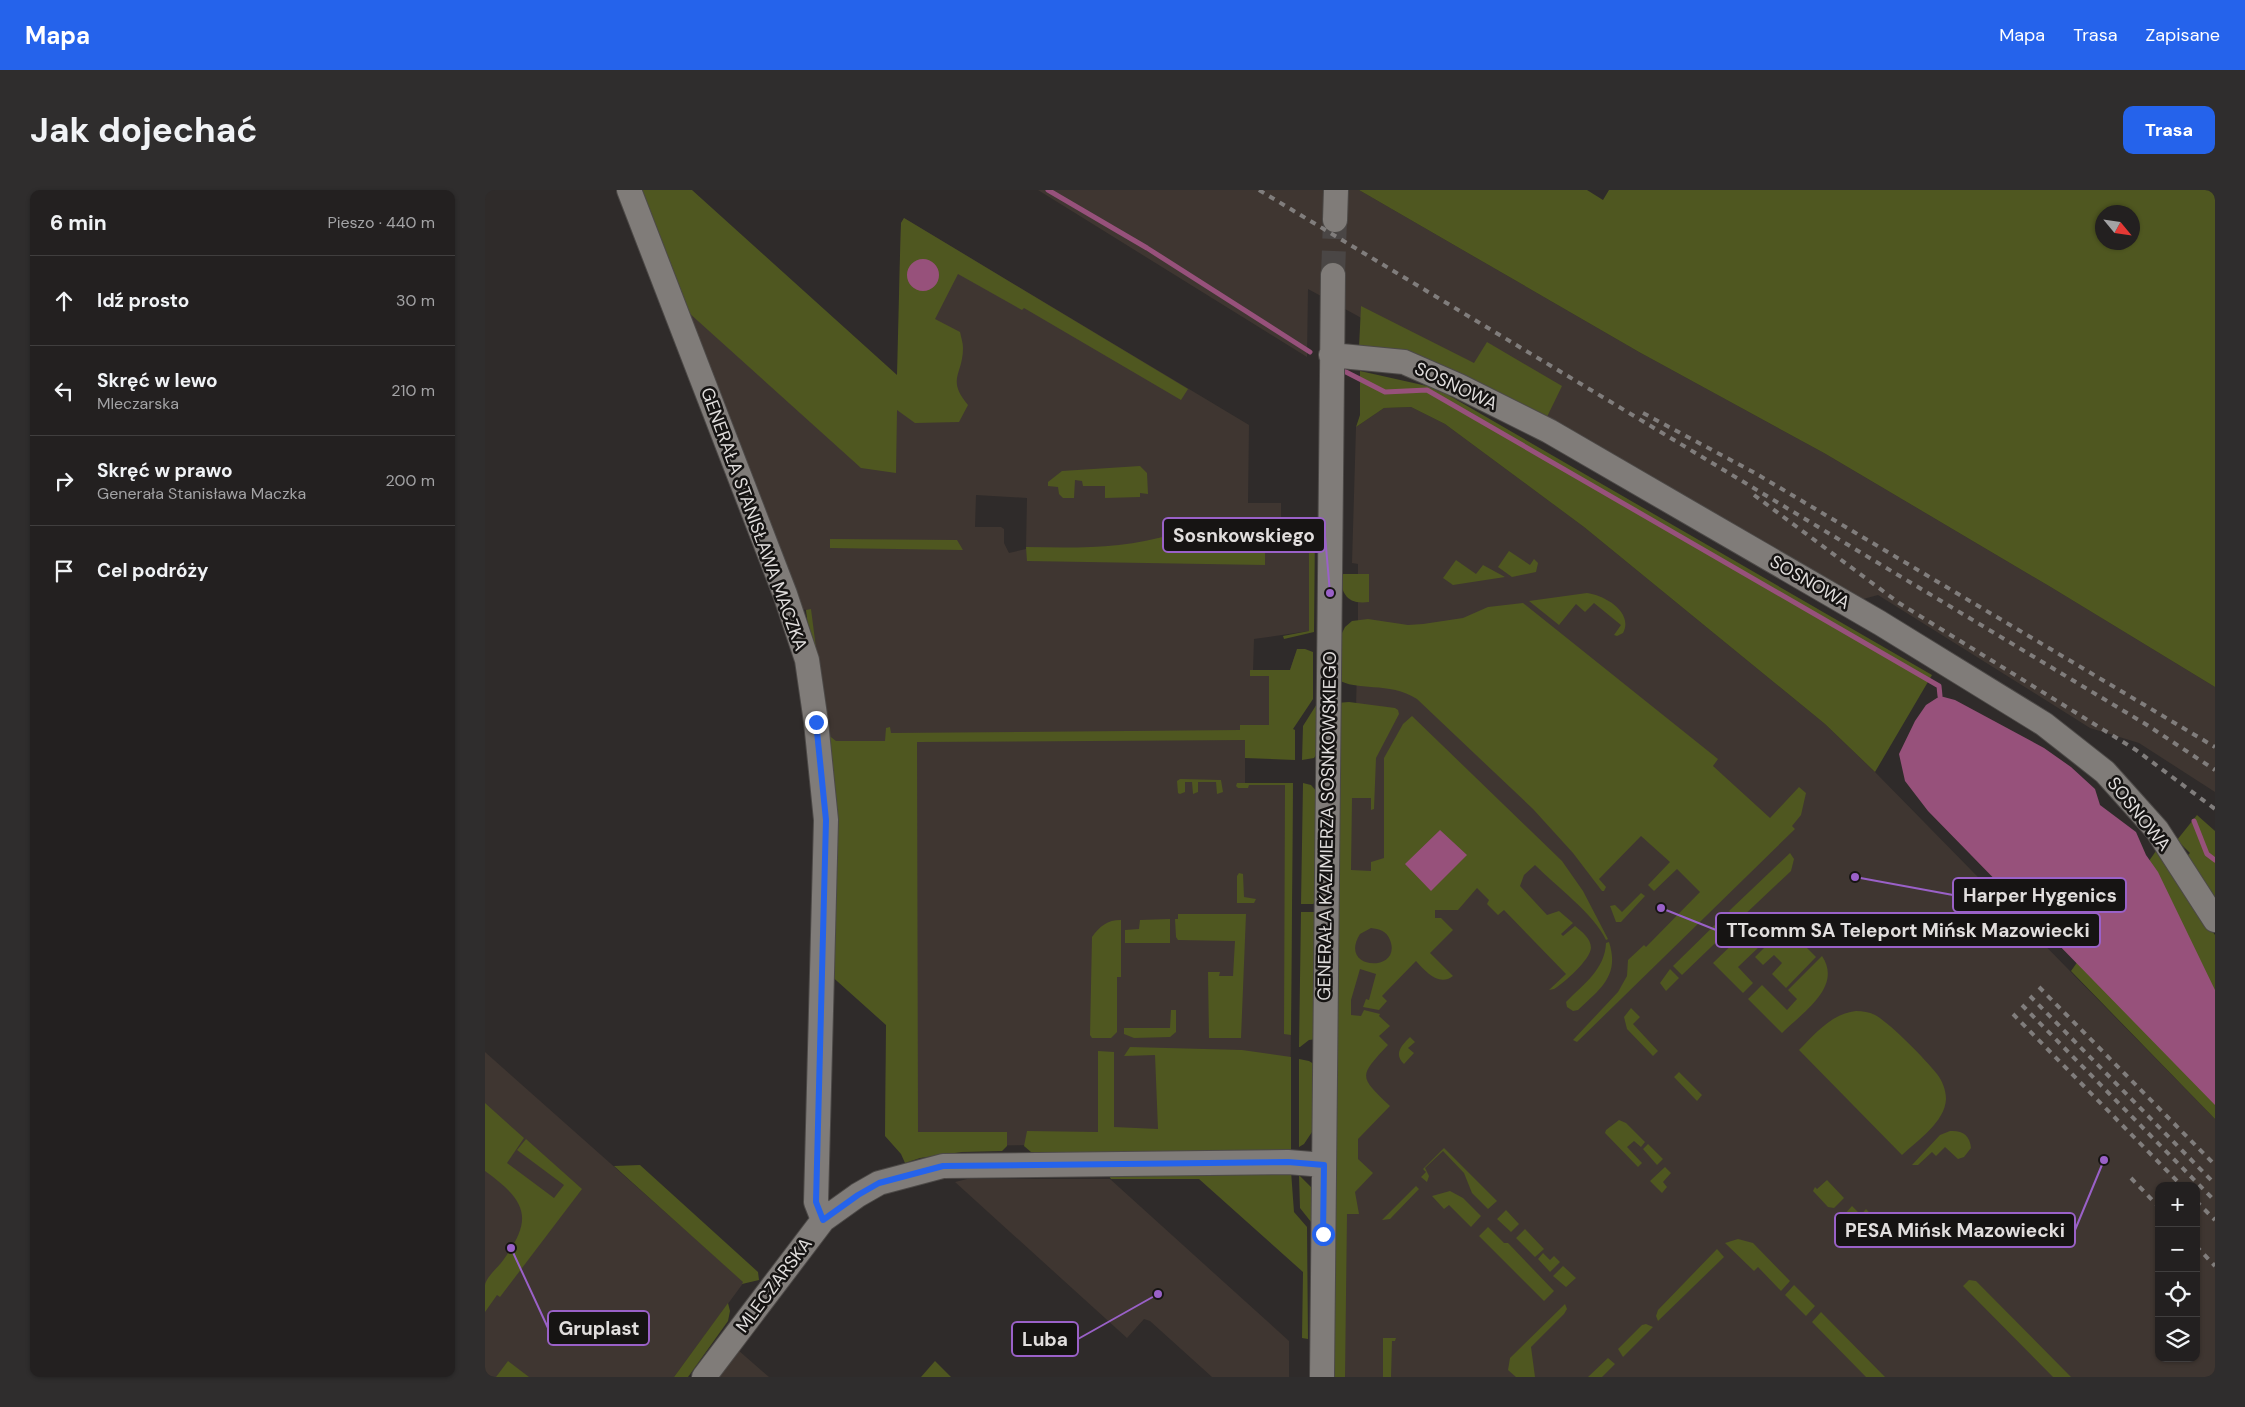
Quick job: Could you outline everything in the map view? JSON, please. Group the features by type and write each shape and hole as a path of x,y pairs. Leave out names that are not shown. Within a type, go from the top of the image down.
{"street":[{"name":"GENERAŁA STANISŁAWA MACZKA","path":"629,190 785,594 807,660 816,722 826,820 816,1202 823,1220"},
{"path":"1335,220 1336,190"},
{"name":"GENERAŁA KAZIMIERZA SOSNKOWSKIEGO","path":"1322,1377 1333,275"},
{"name":"SOSNOWA","path":"1331,355 1404,362 1459,386 1549,431 1880,623 2036,720 2105,772 2157,830 2215,920"},
{"name":"MLECZARSKA","path":"704,1377 823,1220 858,1195 879,1183 943,1166 1288,1162 1324,1165"}],"shaded area":[{"path":"1038,190 1359,190 1639,352 1824,453 2215,687 2215,792 2139,743 2090,728 1878,595 1856,601 1308,289 1307,357"},
{"path":"904,218 1249,425 1248,503 1281,503 1281,524 1276,528 1276,550 1309,550 1309,631 1254,639 1253,670 1290,670 1295,655 1289,729 1245,730 1245,783 1293,784 1290,1135 1280,1142 951,1146 885,1136 890,746 824,747 806,610 795,607 735,463 712,371 687,311 898,376 901,223","holes":["976,495 1027,498 1026,549 1009,553 1004,543 1004,529 1001,527 975,527"]},
{"path":"923,259 929,260 934,264 938,269 938,281 934,286 929,290 923,291 917,290 912,286 908,281 907,275 908,269 912,264 917,260"},
{"path":"1411,407 1445,424 1584,527 1825,724 1875,772 2215,1119 2215,1377 1344,1377 1350,716 1356,709 1358,620 1358,564 1352,563 1356,427 1384,408"},
{"path":"1940,696 1955,700 2044,748 2071,767 2095,789 2100,805 2136,832 2146,855 2158,872 2215,990 2215,1105 1928,811 1905,781 1899,754 1915,721 1926,705"},
{"path":"1440,830 1467,855 1431,891 1405,864"},
{"path":"485,1052 744,1282 674,1377 485,1377"},
{"path":"967,1179 1110,1179 1289,1341 1289,1377 1212,1377 1150,1321 1144,1319 1127,1338 955,1182"},
{"path":"738,1350 769,1377 718,1377"}],"green space":[{"path":"637,190 692,190 897,375 901,223 904,218 1188,389 1181,400 1024,308 1022,310 958,274 935,319 960,332 963,348 957,383 961,396 968,405 959,422 915,423 897,410 896,473 861,468 688,312"},
{"path":"1359,190 1587,190 1603,200 1609,190 2215,190 2215,687 1824,453 1639,352"},
{"path":"1361,306 1474,363 1487,342 1562,386 1544,423 1359,348"},
{"path":"1360,371 1436,388 1932,675 1875,772 1825,724 1584,527 1445,424 1411,407 1384,408 1356,427 1360,415"},
{"path":"1140,466 1147,473 1148,494 1140,493 1140,497 1105,498 1105,486 1083,486 1082,481 1075,480 1074,498 1063,498 1059,494 1058,487 1048,486 1048,482 1062,471"},
{"path":"1278,524 1315,526 1314,632 1284,639 1283,636 1309,631 1309,550 1265,550 1265,565 1027,561 1026,547 1119,545 1173,534 1173,539 1182,539 1183,537 1203,538 1205,528 1229,529 1229,544 1276,545 1276,527"},
{"path":"830,539 957,540 963,550 830,548"},
{"path":"1509,551 1530,565 1534,559 1538,563 1536,572 1512,577 1498,567"},
{"path":"1456,560 1476,574 1483,565 1505,577 1453,585 1443,578"},
{"path":"1339,574 1369,574 1369,602 1355,602 1346,596"},
{"path":"1587,593 1609,601 1621,612 1625,625 1623,633 1617,636 1614,635 1621,625 1594,603 1585,612 1576,604 1559,625 1529,601"},
{"path":"1523,603 1718,759 1713,766 1770,818 1799,787 1806,793 1801,815 1792,826 1795,829 1577,1042 1573,1040 1618,992 1627,976 1628,960 1644,945 1646,947 1700,892 1677,869 1654,891 1648,885 1670,862 1641,836 1599,879 1606,887 1602,891 1573,853 1533,809 1417,699 1395,690 1354,685 1337,679 1339,639 1345,627 1352,621 1368,619 1408,625 1423,624 1463,618 1488,607"},
{"path":"811,609 827,734 836,741 885,741 886,728 890,727 891,733 1240,730 1240,725 1269,725 1269,676 1250,676 1250,670 1290,670 1297,649 1313,652 1313,699 1293,729 1295,730 1295,760 1245,758 1245,740 917,742 918,1132 1007,1132 1007,1146 1002,1151 962,1152 920,1158 905,1163 901,1154 885,1136 886,1025 828,973 824,747 806,610"},
{"path":"1320,699 1319,751 1314,758 1302,760 1303,726"},
{"path":"1349,702 1395,708 1399,714 1376,758 1374,809 1371,810 1371,798 1352,798 1351,870 1371,871 1371,862 1384,858 1384,758 1403,724 1412,716 1562,861 1583,891 1608,939 1606,940 1601,930 1584,911 1535,865 1524,875 1520,886 1547,915 1559,911 1573,923 1561,934 1563,936 1575,926 1591,944 1590,953 1586,959 1570,977 1554,989 1549,990 1566,974 1504,910 1498,915 1487,904 1489,900 1477,888 1458,910 1435,910 1435,918 1441,918 1453,930 1430,953 1453,976 1443,980 1433,977 1416,961 1382,996 1387,1001 1379,1010 1363,1007 1366,999 1369,1000 1376,974 1360,969 1351,1000 1351,1015 1361,1016 1364,1010 1380,1014 1379,1016 1390,1026 1379,1036 1388,1045 1371,1064 1366,1076 1372,1088 1390,1106 1358,1139 1358,1159 1373,1173 1355,1192 1359,1214 1347,1214 1345,1377 1331,1377 1336,703","holes":["1371,928 1387,934 1390,940 1391,951 1388,958 1380,962 1371,963 1363,961 1357,955 1355,946 1360,934"]},
{"path":"1180,779 1221,780 1223,792 1217,794 1216,782 1198,782 1198,792 1193,794 1192,782 1185,782 1185,792 1180,794 1178,793 1177,781"},
{"path":"1237,783 1293,783 1291,1035 1284,1034 1285,785 1249,785 1248,788 1238,788 1236,786"},
{"path":"1303,783 1311,785 1318,793 1319,900 1313,904 1301,904"},
{"path":"2197,815 2215,831 2215,910 2182,861 2190,853 2177,840"},
{"path":"2156,851 2215,935 2215,1119 2071,971"},
{"path":"1790,853 1794,859 1791,871 1739,920 1729,911"},
{"path":"1239,873 1243,874 1244,897 1256,899 1254,903 1237,903 1237,876"},
{"path":"1641,893 1645,896 1621,922 1616,922 1610,906 1615,905 1622,912"},
{"path":"1301,912 1314,912 1318,916 1317,1039 1309,1040 1299,1047"},
{"path":"1178,914 1246,914 1241,1038 1209,1038 1208,972 1220,972 1219,976 1233,976 1235,941 1178,940 1176,937 1175,919 1178,919"},
{"path":"1726,914 1736,923 1682,975 1673,966"},
{"path":"1170,919 1170,943 1125,943 1125,930 1139,929 1140,920"},
{"path":"1121,920 1121,977 1117,977 1117,1032 1111,1038 1092,1038 1090,1035 1092,937 1104,924"},
{"path":"1782,930 1799,940 1816,957 1786,988 1772,974 1782,963 1774,955 1763,965 1755,957"},
{"path":"1745,932 1760,946 1738,967 1753,983 1743,993 1713,963"},
{"path":"1609,942 1612,964 1606,981 1578,1010 1573,1011 1567,1007 1566,1002 1598,968 1605,952 1606,943"},
{"path":"1822,956 1827,967 1824,989 1809,1008 1782,1033 1748,999 1762,985 1787,1010 1797,999 1788,990"},
{"path":"1670,969 1679,978 1666,991 1660,983"},
{"path":"1631,1008 1640,1017 1633,1024 1658,1051 1653,1056 1627,1029 1624,1017"},
{"path":"1171,1010 1176,1010 1176,1032 1170,1037 1134,1038 1124,1034 1124,1028 1170,1028"},
{"path":"1856,1011 1873,1014 1889,1025 1932,1067 1941,1079 1946,1099 1941,1115 1930,1130 1902,1155 1799,1050 1831,1020"},
{"path":"1410,1037 1415,1042 1408,1048 1414,1053 1404,1064 1399,1057 1399,1053"},
{"path":"1130,1047 1242,1050 1291,1057 1291,1150 1286,1152 1031,1152 1024,1146 1027,1131 1098,1132 1098,1051 1114,1052 1114,1127 1158,1129 1155,1055 1124,1056"},
{"path":"1299,1059 1309,1061 1317,1066 1314,1129 1304,1144 1299,1147"},
{"path":"1679,1072 1702,1095 1697,1101 1674,1077"},
{"path":"485,1103 524,1138 507,1163 554,1198 564,1185 517,1150 526,1139 582,1189 500,1297 497,1295 485,1312 486,1282 512,1248 522,1223 518,1202 510,1192 485,1171"},
{"path":"1619,1120 1626,1123 1645,1142 1641,1147 1634,1141 1627,1147 1642,1163 1638,1167 1605,1133 1606,1130"},
{"path":"1950,1131 1958,1131 1965,1134 1969,1140 1971,1148 1964,1157 1958,1159 1945,1147 1936,1156 1932,1152 1918,1165 1912,1165 1940,1135"},
{"path":"1648,1144 1663,1159 1657,1165 1643,1149"},
{"path":"1444,1148 1497,1201 1488,1209 1472,1193 1464,1173 1443,1151 1425,1168 1429,1176 1427,1182 1421,1177 1426,1172 1423,1169"},
{"path":"640,1165 758,1272 759,1280 742,1284 743,1282 614,1166"},
{"path":"1665,1167 1671,1173 1663,1182 1667,1187 1662,1193 1650,1181"},
{"path":"1291,1171 1294,1212 1307,1227 1308,1339 1302,1338 1303,1272 1199,1179 1111,1179 1109,1176 1110,1174"},
{"path":"1299,1175 1313,1189 1315,1227 1300,1208"},
{"path":"1827,1180 1844,1198 1834,1208 1828,1207 1813,1191 1815,1187 1817,1189"},
{"path":"1416,1186 1419,1189 1390,1219 1382,1220"},
{"path":"1450,1191 1463,1198 1481,1216 1471,1227 1449,1205 1444,1209 1432,1196"},
{"path":"1852,1206 1861,1215 1866,1209 1875,1219 1862,1226 1847,1224 1842,1217"},
{"path":"1506,1210 1519,1224 1511,1232 1497,1219"},
{"path":"1488,1227 1504,1243 1508,1243 1554,1291 1544,1301 1479,1236"},
{"path":"1525,1229 1544,1249 1535,1257 1516,1238"},
{"path":"1738,1239 1753,1243 1790,1281 1781,1291 1758,1267 1754,1271 1725,1243"},
{"path":"1717,1249 1724,1257 1658,1321 1656,1316 1658,1310"},
{"path":"1543,1253 1550,1260 1554,1256 1560,1262 1550,1272 1538,1259"},
{"path":"1563,1266 1576,1278 1566,1287 1553,1276"},
{"path":"1969,1280 1976,1281 2071,1377 2053,1377 1963,1286"},
{"path":"1794,1285 1815,1306 1806,1316 1785,1295"},
{"path":"728,1303 730,1311 728,1321 688,1377 674,1377"},
{"path":"1565,1304 1567,1309 1564,1314 1531,1347 1535,1377 1516,1377 1508,1370 1510,1358"},
{"path":"1821,1312 1885,1377 1866,1377 1812,1322"},
{"path":"1646,1324 1653,1327 1623,1357 1618,1349 1642,1325"},
{"path":"1383,1338 1396,1338 1395,1341 1392,1341 1391,1377 1383,1377"},
{"path":"1608,1358 1615,1364 1602,1377 1588,1377"},
{"path":"508,1361 529,1377 496,1377"},
{"path":"935,1361 951,1377 921,1377"}],"waterway":[{"path":"1048,190 1147,248 1310,352"},
{"path":"1344,371 1385,392 1427,390 1939,686 1940,696"},
{"path":"2194,821 2207,854 2215,860"}],"tunnel":[{"path":"1333,275 1335,220"}],"railway":[{"path":"1259,190 2147,725 2215,770"},
{"path":"1643,413 1755,473 2215,747"},
{"path":"1754,495 1899,603 2136,750 2215,809"},
{"path":"2039,987 2215,1165"},
{"path":"2030,996 2215,1184"},
{"path":"2022,1005 2215,1201"},
{"path":"2013,1014 2178,1182"},
{"path":"2131,1178 2155,1203"},
{"path":"2200,1205 2215,1220"},
{"path":"2200,1250 2215,1266"}],"place":[{"name":"Sosnkowskiego","path":"1330,593"},
{"name":"Harper Hygenics","path":"1855,877"},
{"name":"TTcomm SA Teleport Mińsk Mazowiecki","path":"1661,908"},
{"name":"PESA Mińsk Mazowiecki","path":"2104,1160"},
{"name":"Gruplast","path":"511,1248"},
{"name":"Luba","path":"1158,1294"}],"route":[{"path":"816,722 826,820 816,1202 823,1220 858,1195 879,1183 943,1166 1288,1162 1324,1165 1323,1234"}]}
